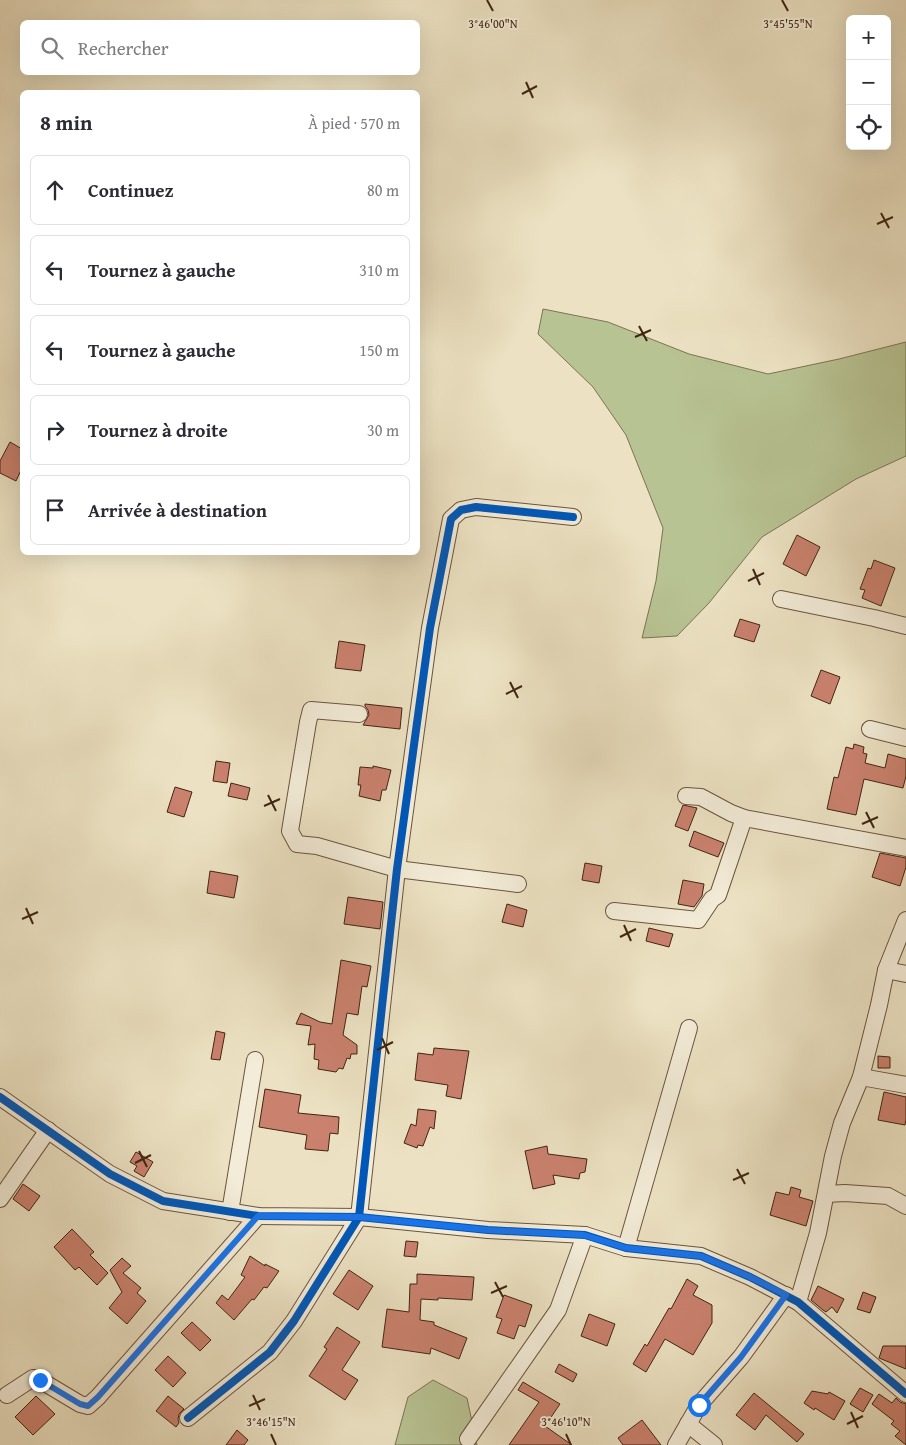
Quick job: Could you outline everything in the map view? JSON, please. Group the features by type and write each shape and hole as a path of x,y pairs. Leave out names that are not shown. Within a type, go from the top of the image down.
{"street":[{"path":"188,1418 270,1352 294,1321 359,1217 397,869 430,628 451,519 460,510 476,507 573,517"},
{"path":"781,600 906,626"},
{"path":"359,714 311,710 290,831 297,844 317,846 397,869 518,884"},
{"path":"870,729 906,738"},
{"path":"686,796 701,797 744,818 906,848"},
{"path":"614,910 698,920 712,899 718,895 744,818"},
{"path":"676,1445 699,1405 792,1298 818,1233 833,1156 842,1123 860,1077 886,970 906,920"},
{"path":"886,970 906,974"},
{"path":"626,1248 689,1028"},
{"path":"230,1212 255,1060"},
{"path":"860,1077 906,1085"},
{"path":"0,1097 110,1174 163,1201 258,1216 359,1217 488,1230 584,1235 626,1248 701,1256 792,1298 906,1394"},
{"path":"0,1199 48,1130"},
{"path":"826,1194 845,1193 888,1196 906,1206"},
{"path":"7,1395 33,1378 40,1380 80,1404 88,1406 258,1216"},
{"path":"468,1439 558,1310 584,1235"},
{"path":"688,1424 714,1445"}],"green space":[{"path":"543,309 608,322 689,354 768,374 906,342 906,456 856,479 762,537 709,603 677,636 642,638 656,581 663,528 626,435 593,387 538,334"},
{"path":"433,1380 467,1398 477,1445 395,1445 408,1397"}],"building":[{"path":"10,442 20,448 20,472 16,481 0,473 0,461"},
{"path":"797,535 820,547 806,576 783,564"},
{"path":"874,560 895,568 881,606 862,598 865,590 860,589 868,568 871,569"},
{"path":"740,619 760,625 754,642 734,636"},
{"path":"339,641 365,645 361,671 335,668"},
{"path":"821,670 840,677 830,704 811,696"},
{"path":"365,704 402,708 400,729 363,725 369,715"},
{"path":"854,744 864,747 863,753 867,754 865,763 885,768 888,754 906,759 906,776 903,788 864,779 856,815 827,809 834,777 838,778 846,747 853,749"},
{"path":"216,761 230,763 227,783 213,781"},
{"path":"373,766 391,770 386,790 382,790 380,801 359,796 361,785 358,785 360,767 373,768"},
{"path":"231,783 250,788 247,800 228,796"},
{"path":"175,787 192,792 184,817 167,812"},
{"path":"683,805 697,808 688,831 675,826"},
{"path":"694,831 724,843 718,857 689,846"},
{"path":"880,853 906,858 906,867 900,886 872,877"},
{"path":"585,863 602,866 599,883 582,880"},
{"path":"210,871 238,876 234,898 207,893"},
{"path":"683,880 704,884 702,896 694,907 678,904"},
{"path":"348,897 383,902 380,929 344,924"},
{"path":"507,904 527,910 523,927 502,922"},
{"path":"649,928 673,934 669,947 646,941"},
{"path":"341,960 371,966 367,987 362,986 358,1015 347,1013 343,1035 357,1045 357,1054 351,1054 350,1059 347,1058 343,1069 339,1068 336,1072 318,1069 319,1060 314,1059 315,1044 308,1045 311,1026 296,1024 301,1013 320,1022 332,1024"},
{"path":"216,1031 225,1033 220,1060 211,1059"},
{"path":"434,1048 469,1051 461,1099 446,1096 448,1085 415,1080 418,1053 433,1055"},
{"path":"878,1056 890,1057 890,1068 878,1068"},
{"path":"265,1089 301,1095 298,1113 339,1117 338,1134 330,1133 328,1151 305,1149 307,1135 259,1127"},
{"path":"884,1092 906,1097 905,1125 878,1120"},
{"path":"418,1109 436,1111 434,1129 430,1127 423,1146 418,1145 417,1148 404,1143 411,1124 416,1126"},
{"path":"547,1146 548,1154 587,1159 585,1172 580,1173 579,1179 553,1175 555,1184 533,1189 525,1151"},
{"path":"136,1152 153,1162 144,1177 134,1171 137,1166 130,1162"},
{"path":"23,1184 40,1196 29,1211 13,1199"},
{"path":"791,1187 801,1190 799,1197 813,1201 806,1226 770,1215 776,1192 789,1195"},
{"path":"72,1229 94,1252 90,1255 108,1273 97,1285 79,1267 75,1270 54,1247"},
{"path":"406,1241 418,1242 416,1257 404,1256"},
{"path":"250,1256 265,1266 265,1264 279,1271 267,1288 264,1287 234,1320 216,1303 222,1295 228,1300 245,1277 241,1275"},
{"path":"122,1258 131,1266 123,1273 141,1288 137,1293 146,1301 127,1324 109,1308 122,1292 110,1270"},
{"path":"349,1270 373,1286 358,1310 333,1294"},
{"path":"417,1274 474,1277 472,1300 421,1299 420,1320 434,1322 434,1325 467,1338 459,1359 431,1348 430,1354 382,1347 387,1309 409,1312 410,1284 417,1284"},
{"path":"687,1279 698,1286 693,1295 712,1305 712,1323 693,1355 665,1339 646,1372 633,1364 645,1344 647,1346 669,1308 671,1309"},
{"path":"818,1286 844,1299 837,1313 832,1307 826,1312 811,1300"},
{"path":"863,1292 876,1297 870,1313 857,1309"},
{"path":"504,1295 532,1305 525,1327 519,1325 514,1339 497,1333 502,1319 496,1317"},
{"path":"589,1314 615,1324 607,1346 581,1336"},
{"path":"192,1322 211,1340 200,1351 181,1333"},
{"path":"337,1327 360,1342 342,1370 358,1380 345,1400 309,1376 327,1349 324,1347"},
{"path":"883,1346 906,1346 906,1369 879,1358"},
{"path":"168,1356 186,1373 173,1387 155,1370"},
{"path":"559,1364 577,1374 573,1382 555,1372"},
{"path":"523,1382 560,1404 545,1426 572,1445 509,1445 539,1402 518,1390"},
{"path":"860,1388 873,1395 863,1412 850,1404"},
{"path":"812,1391 828,1394 829,1392 845,1401 834,1420 804,1403"},
{"path":"754,1393 804,1434 797,1442 766,1415 755,1430 736,1415"},
{"path":"879,1394 892,1403 896,1398 906,1404 906,1445 895,1436 900,1431 891,1424 894,1421 872,1404"},
{"path":"36,1396 55,1414 33,1435 15,1417"},
{"path":"168,1396 184,1409 179,1414 179,1423 176,1427 156,1411"},
{"path":"642,1420 661,1445 623,1445 618,1438"},
{"path":"237,1430 248,1440 244,1445 226,1445"}],"cycle path":[{"path":"188,1418 270,1352 294,1321 359,1217 397,869 430,628 451,519 461,510 476,507 573,517"},
{"path":"0,1097 110,1174 163,1201 258,1216 359,1217 488,1230 585,1235 626,1248 701,1256 750,1277 798,1302 906,1394"}],"route":[{"path":"40,1380 80,1404 88,1406 258,1216 359,1217 488,1230 584,1235 626,1248 701,1256 786,1295 741,1357 699,1405"}]}
